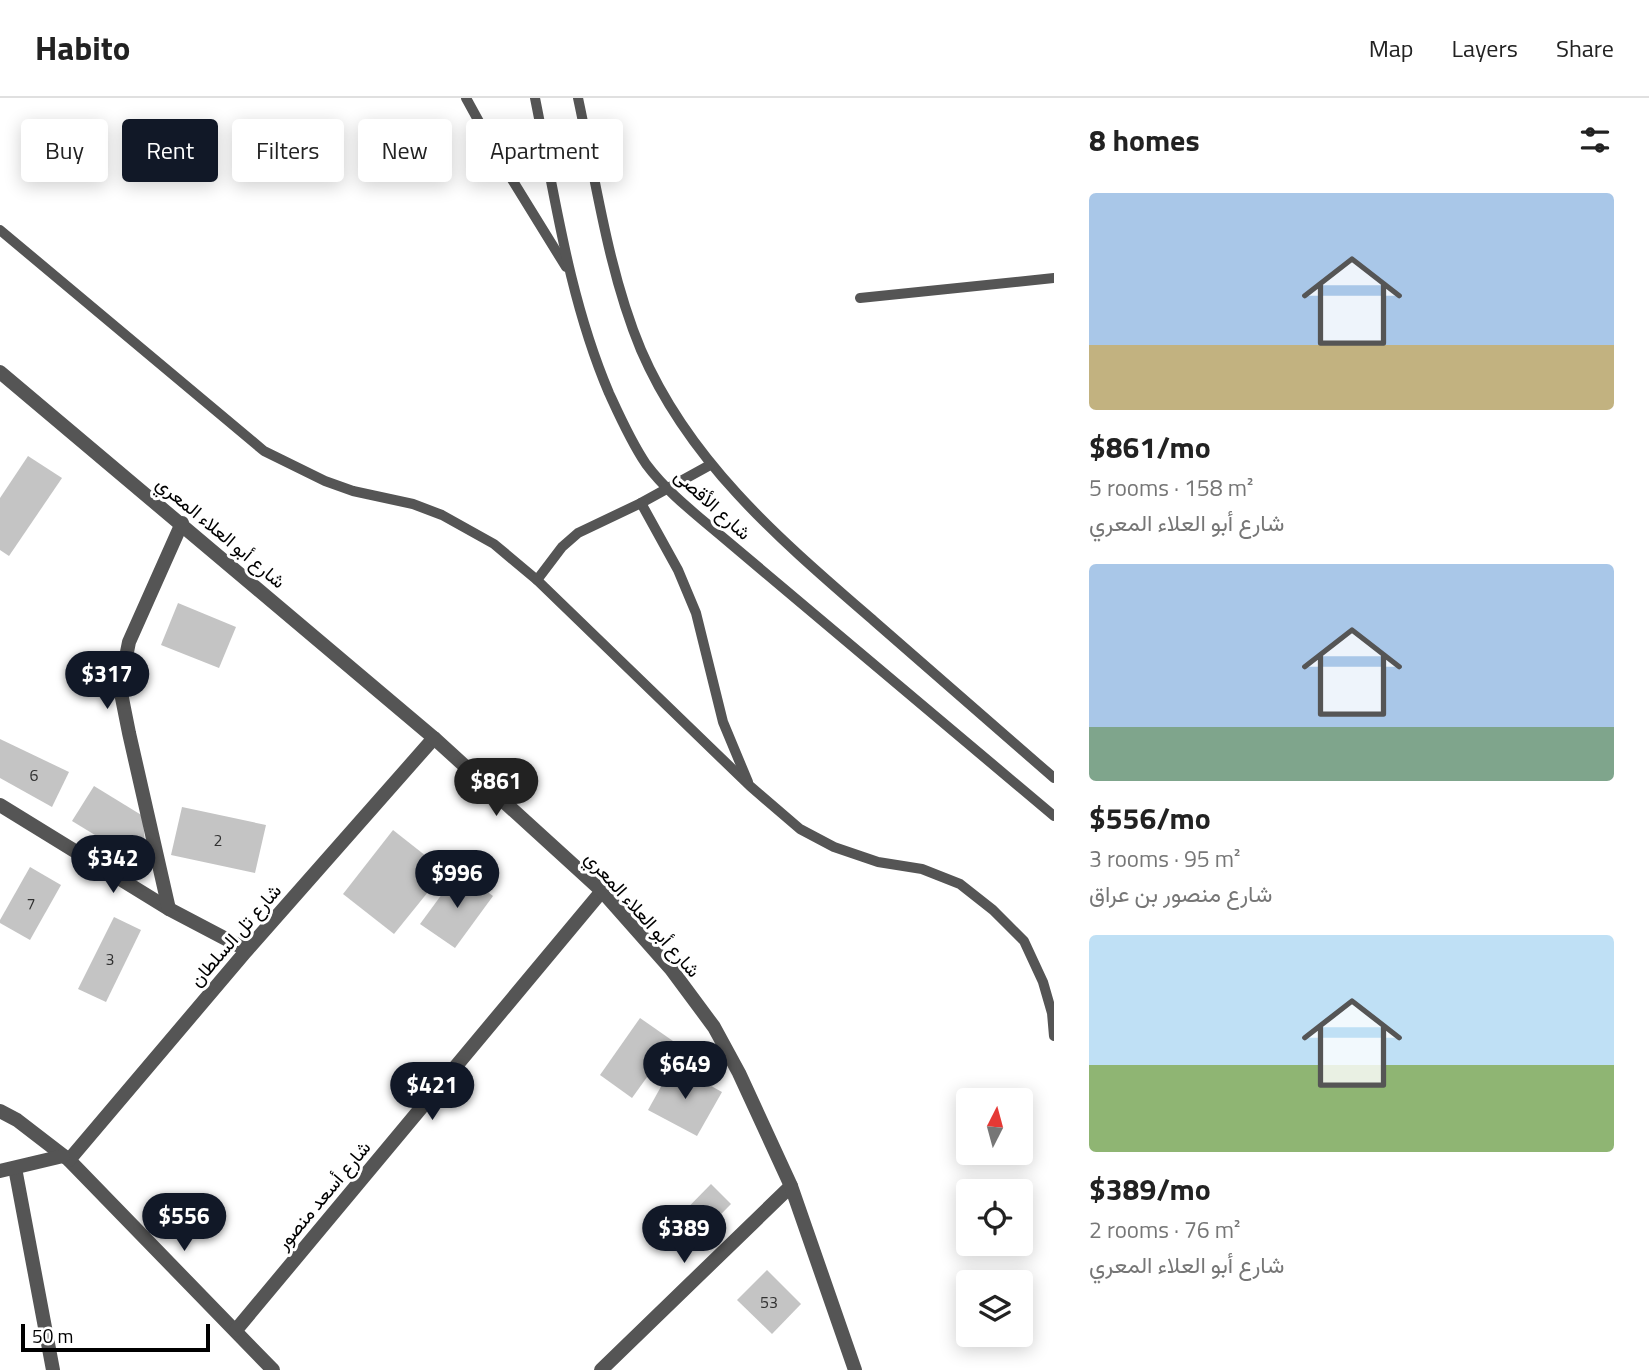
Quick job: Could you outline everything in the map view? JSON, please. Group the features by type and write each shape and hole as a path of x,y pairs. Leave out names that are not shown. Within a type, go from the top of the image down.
{"street":[{"name":"شارع أبو العلاء المعري","path":"0,372 434,738 602,891 671,969 714,1027 731,1056 791,1186 855,1370"},
{"path":"170,909 122,698 123,672 129,642 182,523"},
{"name":"شارع تل السلطان","path":"66,1158 434,738"},
{"path":"0,805 170,909 247,950"},
{"name":"شارع أسعد منصور","path":"236,1330 602,891"},
{"path":"0,1111 17,1120 66,1158 273,1370"},
{"path":"0,1171 66,1158"},
{"path":"15,1168 53,1370"},
{"path":"601,1370 791,1186"}],"lane":[{"path":"466,98 500,160 570,273"},
{"name":"شارع الأقصى","path":"535,98 570,273 583,323 622,421 645,462 666,488 1054,816"},
{"name":"شارع الأقصى","path":"578,98 615,268 641,349 676,417 710,465 750,510 809,565 1054,778"},
{"path":"0,230 264,451 325,481 353,491 413,504 442,515 494,544 537,580 750,786 800,829 834,847 878,862 922,869 960,884 993,909 1024,941 1043,982 1052,1013 1054,1036"},
{"path":"860,298 1054,278"},
{"path":"537,580 562,547 578,533 641,503 710,465"},
{"path":"641,503 678,570 696,613 723,722 750,786"}],"building":[{"path":"28,456 62,478 9,556 0,550 0,498"},
{"path":"178,603 236,627 219,668 161,645"},
{"path":"0,739 69,772 52,807 0,778"},
{"path":"94,786 143,816 145,848 136,860 72,821"},
{"path":"182,807 266,825 255,873 171,855"},
{"path":"393,830 445,871 394,934 343,894"},
{"path":"30,867 61,885 30,940 0,923 0,920"},
{"path":"459,871 493,896 455,948 420,924"},
{"path":"114,917 141,930 106,1002 78,989"},
{"path":"640,1018 673,1041 632,1098 600,1075"},
{"path":"673,1065 722,1092 697,1136 648,1110"},
{"path":"711,1184 731,1204 683,1253 663,1233"},
{"path":"767,1270 801,1304 772,1334 737,1300"}]}
